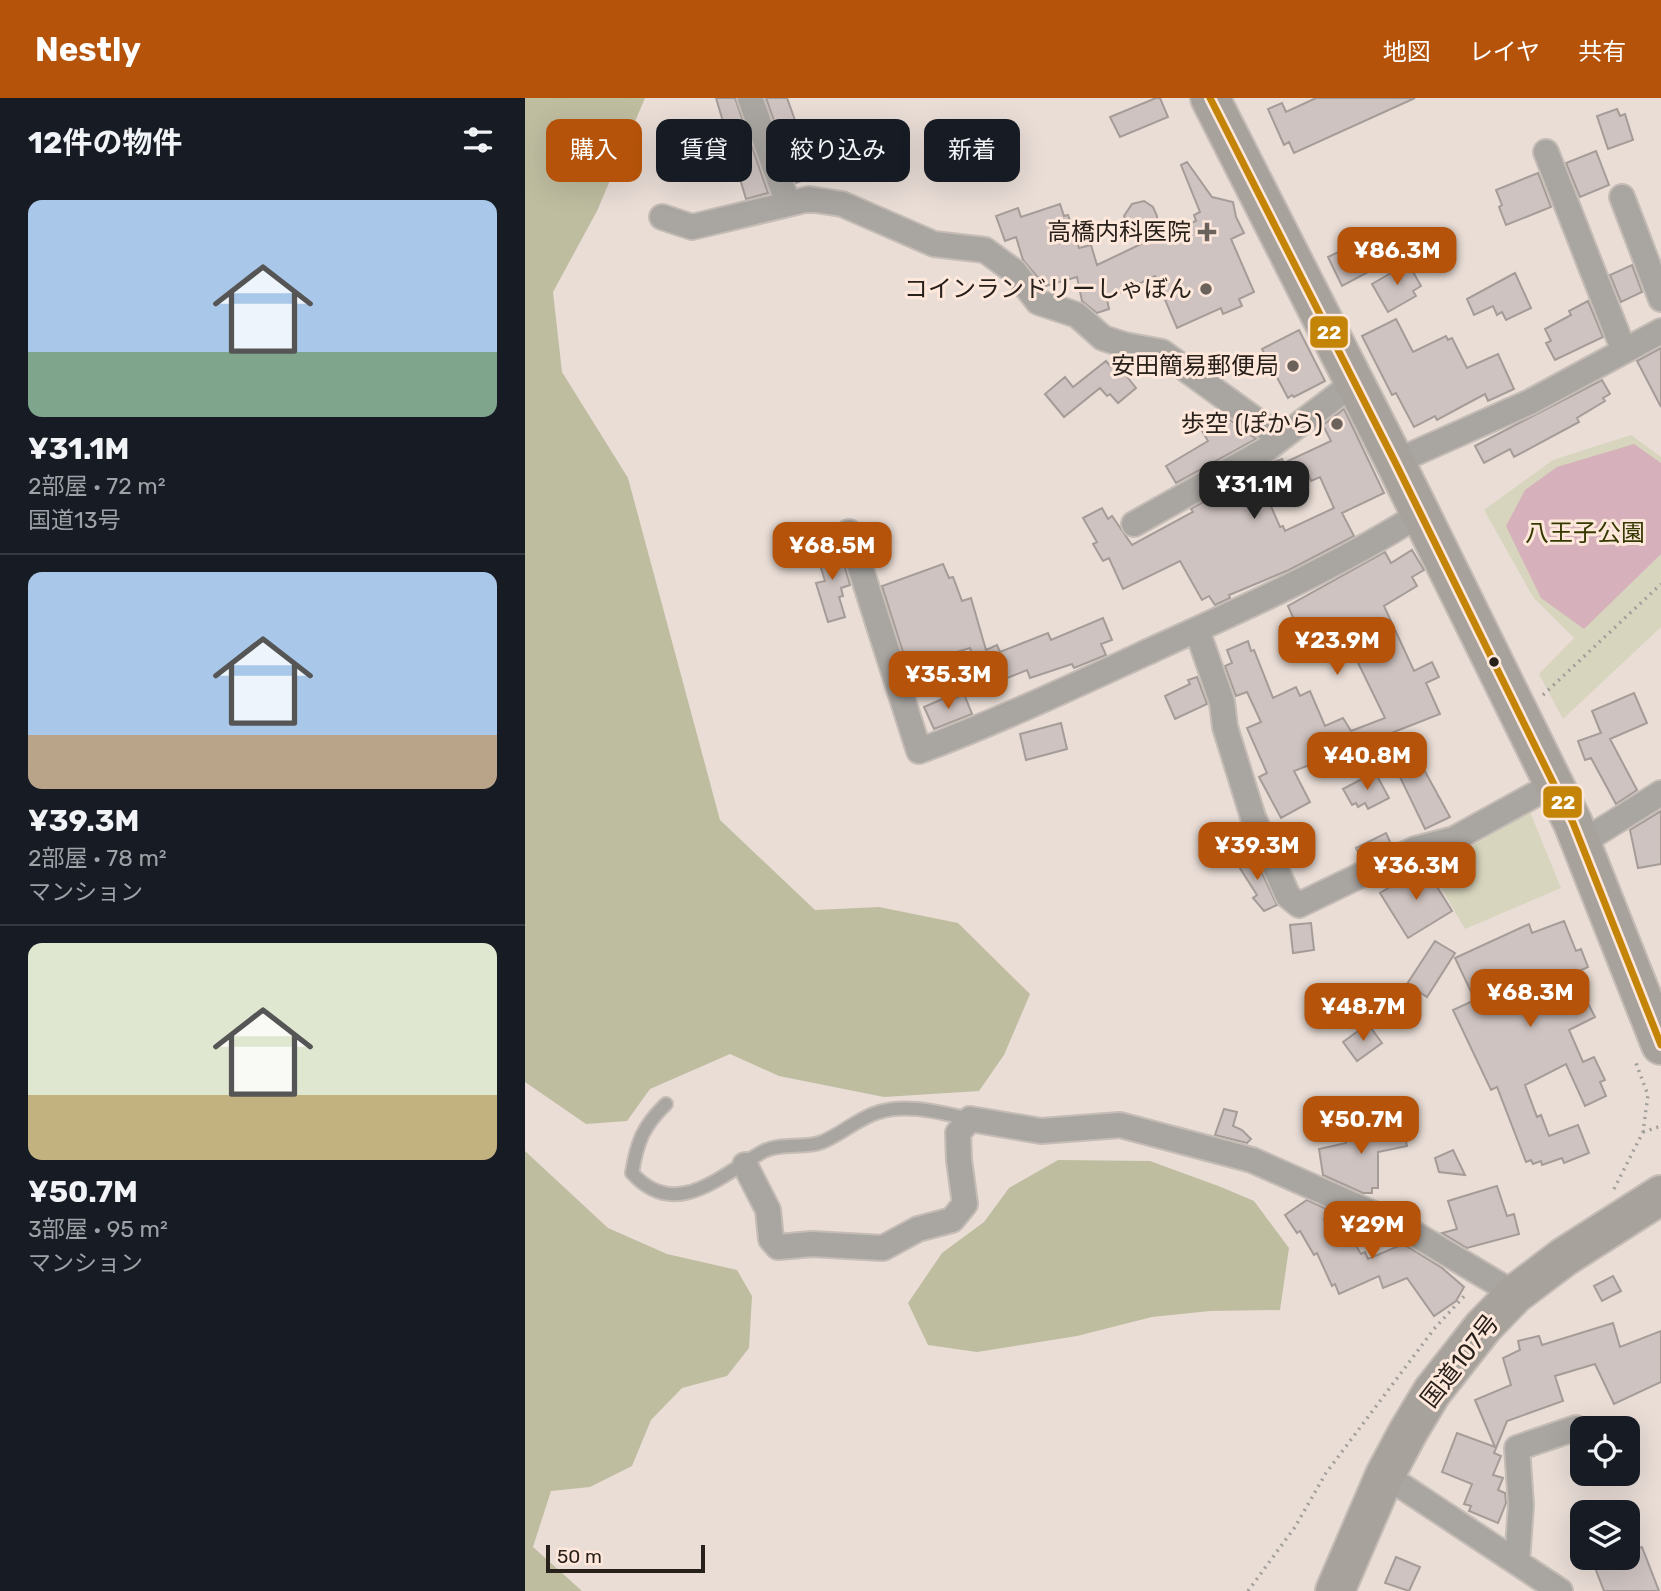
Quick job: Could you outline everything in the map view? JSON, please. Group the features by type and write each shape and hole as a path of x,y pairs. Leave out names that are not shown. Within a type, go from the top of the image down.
{"highway":[{"path":"1210,98 1355,382 1554,784 1652,998 1647,1049"},
{"name":"国道107号","path":"1335,1591 1385,1475 1432,1392 1483,1327 1499,1285 1564,1257 1661,1195"}],"street":[{"path":"750,98 788,204"},
{"path":"1546,152 1624,351"},
{"path":"1622,197 1661,299"},
{"path":"662,217 692,227 809,199 842,204 934,244 985,250 1015,272 1038,302 1077,315 1103,338 1161,352 1279,437"},
{"path":"1395,462 1530,402 1661,331"},
{"path":"1134,524 1264,451 1355,382"},
{"path":"849,532 919,751 989,725 1197,630 1359,552 1420,514"},
{"path":"1197,630 1222,702 1225,727 1253,817 1288,896 1299,905 1415,849 1454,839 1554,784"},
{"path":"1581,843 1661,793"},
{"path":"745,1165 768,1210 771,1239 778,1247 812,1244 883,1248 918,1230 952,1220 965,1204 958,1133 969,1119 1041,1131 1120,1125 1252,1160 1403,1227 1499,1285"},
{"path":"1517,1561 1521,1505 1517,1448 1570,1430"},
{"path":"1385,1475 1560,1591"}],"lane":[{"path":"666,1104 647,1122 636,1151 632,1173 645,1188 668,1194 696,1191 745,1165 766,1150 821,1143 854,1123 889,1110 899,1108 926,1111 969,1119"}],"path":[{"path":"1518,711 1553,688 1661,584"},
{"path":"1611,1196 1643,1132 1648,1095 1647,1049"},
{"path":"1643,1132 1661,1126"},
{"path":"1248,1591 1295,1527 1326,1473 1434,1329 1499,1285"}],"green space":[{"name":"八王子公園","path":"1631,435 1661,457 1661,627 1563,719 1539,674 1574,638 1533,597 1484,510 1553,460"},
{"path":"1530,812 1561,888 1465,929 1425,860 1460,853"}],"shaded area":[{"path":"525,98 645,98 636,119 546,119 546,182 609,182 597,211 553,292 562,372 628,478 720,820 815,910 879,907 958,923 1030,994 1004,1055 979,1091 884,1097 779,1076 730,1054 650,1089 627,1121 586,1124 525,1082"},
{"name":"八王子公園","path":"1634,444 1661,463 1661,554 1584,629 1541,598 1506,526 1525,490 1557,467"},
{"path":"525,1151 608,1228 667,1254 737,1270 752,1296 749,1348 727,1376 682,1388 651,1420 632,1466 590,1487 551,1491 533,1547 582,1591 525,1591"},
{"path":"1058,1160 1150,1161 1254,1201 1289,1248 1280,1310 1210,1311 1152,1317 1077,1336 977,1352 928,1345 908,1303 942,1253 984,1222 1009,1188"}],"building":[{"path":"716,98 735,98 742,119 722,119"},
{"path":"766,98 787,98 795,119 773,119"},
{"path":"1160,98 1168,117 1120,137 1110,117"},
{"path":"1316,98 1415,98 1294,153 1289,142 1284,145 1268,109 1282,103 1286,112"},
{"path":"1617,109 1620,116 1625,114 1633,140 1608,149 1597,116"},
{"path":"752,147 768,193 746,199 741,182 752,182"},
{"path":"1596,151 1609,185 1580,197 1566,163"},
{"path":"1187,162 1212,197 1233,202 1236,217 1244,233 1231,239 1254,292 1239,299 1242,306 1223,314 1221,308 1177,328 1155,276 1107,299 1109,309 1097,313 1082,301 1077,277 1045,286 1023,260 1016,237 1005,241 996,216 1018,208 1021,217 1060,204 1064,216 1068,215 1079,248 1091,245 1097,265 1141,244 1124,216 1132,204 1144,201 1153,207 1157,216 1158,238 1196,221 1194,215 1200,212 1181,165"},
{"path":"1538,173 1551,207 1506,225 1496,190"},
{"path":"1357,243 1370,271 1342,286 1328,257"},
{"path":"1408,263 1421,286 1413,291 1416,296 1388,312 1372,284"},
{"path":"1632,265 1642,292 1621,302 1610,275"},
{"path":"1515,273 1531,308 1506,320 1502,312 1497,315 1493,306 1474,315 1467,299"},
{"path":"1588,301 1603,337 1555,360 1546,343 1551,341 1545,329 1571,315 1569,311"},
{"path":"1396,319 1413,352 1446,336 1448,340 1452,338 1467,368 1498,354 1514,389 1488,401 1485,394 1437,420 1435,416 1414,427 1396,393 1392,395 1362,336"},
{"path":"1299,330 1325,381 1288,398 1262,349"},
{"path":"1661,348 1661,407 1637,361"},
{"path":"1106,361 1111,367 1116,363 1136,388 1118,403 1100,388 1064,417 1045,394 1065,377 1073,387"},
{"path":"1602,380 1610,394 1603,398 1605,401 1577,418 1579,422 1514,457 1510,449 1484,463 1475,446"},
{"path":"1344,409 1384,493 1342,513 1354,536 1289,570 1229,595 1230,598 1215,605 1209,596 1202,600 1180,561 1123,589 1109,558 1103,561 1093,544 1097,542 1083,518 1102,508 1108,519 1112,516 1132,545 1193,512 1191,509 1274,462 1282,459 1284,463 1331,441 1323,425","holes":["1308,473 1311,481 1320,477 1334,508 1285,531 1283,526 1280,527 1267,497"]},
{"path":"1223,415 1256,439 1176,483 1166,466 1208,441 1201,429"},
{"path":"838,545 850,585 841,588 843,596 839,597 845,617 828,622 816,583 825,581 816,552"},
{"path":"1412,550 1424,570 1412,577 1417,586 1384,606 1414,671 1432,662 1439,677 1426,683 1440,714 1294,771 1310,802 1281,818 1259,777 1267,773 1247,728 1261,722 1247,692 1236,696 1225,666 1232,663 1227,650 1248,641 1273,698 1296,687 1300,696 1310,691 1325,726 1343,718 1351,731 1385,718 1343,632 1306,648 1288,606 1385,552 1391,563"},
{"path":"943,564 949,578 953,577 962,601 971,598 986,650 997,645 1000,652 1048,633 1051,640 1103,618 1112,640 1101,644 1106,655 1074,668 1072,664 1030,678 1027,670 995,683 993,679 984,682 970,648 921,663 931,687 916,693 882,586"},
{"path":"1197,677 1207,704 1175,719 1165,696 1190,684 1188,680"},
{"path":"1634,693 1647,723 1610,739 1637,790 1616,804 1591,758 1585,760 1578,741 1601,733 1592,711"},
{"path":"964,694 972,714 934,729 924,707 947,697 948,701"},
{"path":"1061,723 1067,749 1026,760 1020,734"},
{"path":"1422,766 1450,817 1425,829 1400,777"},
{"path":"1375,772 1389,798 1368,809 1365,803 1358,807 1356,803 1352,805 1343,789"},
{"path":"1661,811 1661,864 1638,868 1630,830"},
{"path":"1386,833 1391,844 1361,858 1356,848"},
{"path":"1252,852 1277,905 1264,911 1253,898 1257,895 1236,862"},
{"path":"1419,869 1426,869 1452,911 1408,938 1380,893"},
{"path":"1564,921 1576,951 1581,949 1588,967 1573,974 1595,1017 1569,1030 1583,1062 1594,1057 1605,1080 1600,1082 1606,1096 1585,1106 1566,1064 1525,1085 1537,1117 1541,1115 1549,1136 1578,1125 1589,1153 1564,1163 1562,1158 1542,1165 1541,1161 1533,1164 1531,1160 1526,1162 1497,1087 1491,1090 1453,1010 1475,1000 1455,958 1529,924 1532,933"},
{"path":"1311,923 1314,950 1293,953 1290,925"},
{"path":"1435,941 1455,953 1427,997 1407,984"},
{"path":"1368,1024 1382,1043 1357,1061 1343,1042"},
{"path":"1224,1109 1237,1112 1233,1126 1251,1139 1247,1143 1215,1135"},
{"path":"1402,1123 1407,1146 1378,1152 1378,1188 1372,1188 1372,1193 1363,1193 1323,1175 1319,1149 1346,1143 1344,1131 1374,1124 1375,1128"},
{"path":"1453,1150 1465,1175 1439,1172 1435,1158"},
{"path":"1497,1186 1507,1216 1514,1214 1519,1234 1467,1248 1442,1233 1457,1229 1448,1201"},
{"path":"1307,1200 1337,1214 1324,1219 1331,1238 1348,1232 1361,1254 1365,1252 1368,1259 1403,1244 1442,1268 1464,1287 1456,1301 1434,1316 1407,1278 1383,1288 1379,1276 1339,1294 1335,1284 1332,1286 1317,1253 1314,1255 1300,1231 1297,1233 1285,1215"},
{"path":"1613,1276 1621,1291 1602,1301 1594,1286"},
{"path":"1613,1323 1620,1347 1661,1331 1661,1382 1614,1404 1595,1364 1555,1376 1563,1401 1507,1421 1494,1453 1501,1456 1493,1475 1503,1478 1498,1490 1505,1493 1506,1503 1498,1523 1469,1511 1471,1506 1464,1504 1472,1484 1442,1472 1457,1433 1495,1447 1475,1400 1511,1385 1503,1358 1520,1350 1518,1341 1539,1336 1542,1345"},
{"path":"1640,1548 1659,1591 1604,1591 1596,1570 1640,1570"},
{"path":"1396,1557 1420,1567 1409,1591 1385,1583"}],"transit line":[{"name":"22","path":"1210,98 1395,462 1573,823 1661,1045"}],"place":[{"name":"高橋内科医院","path":"1207,232"},
{"name":"コインランドリーしゃぼん","path":"1206,289"},
{"name":"安田簡易郵便局","path":"1293,366"},
{"name":"歩空 (ぽから)","path":"1337,424"}]}
